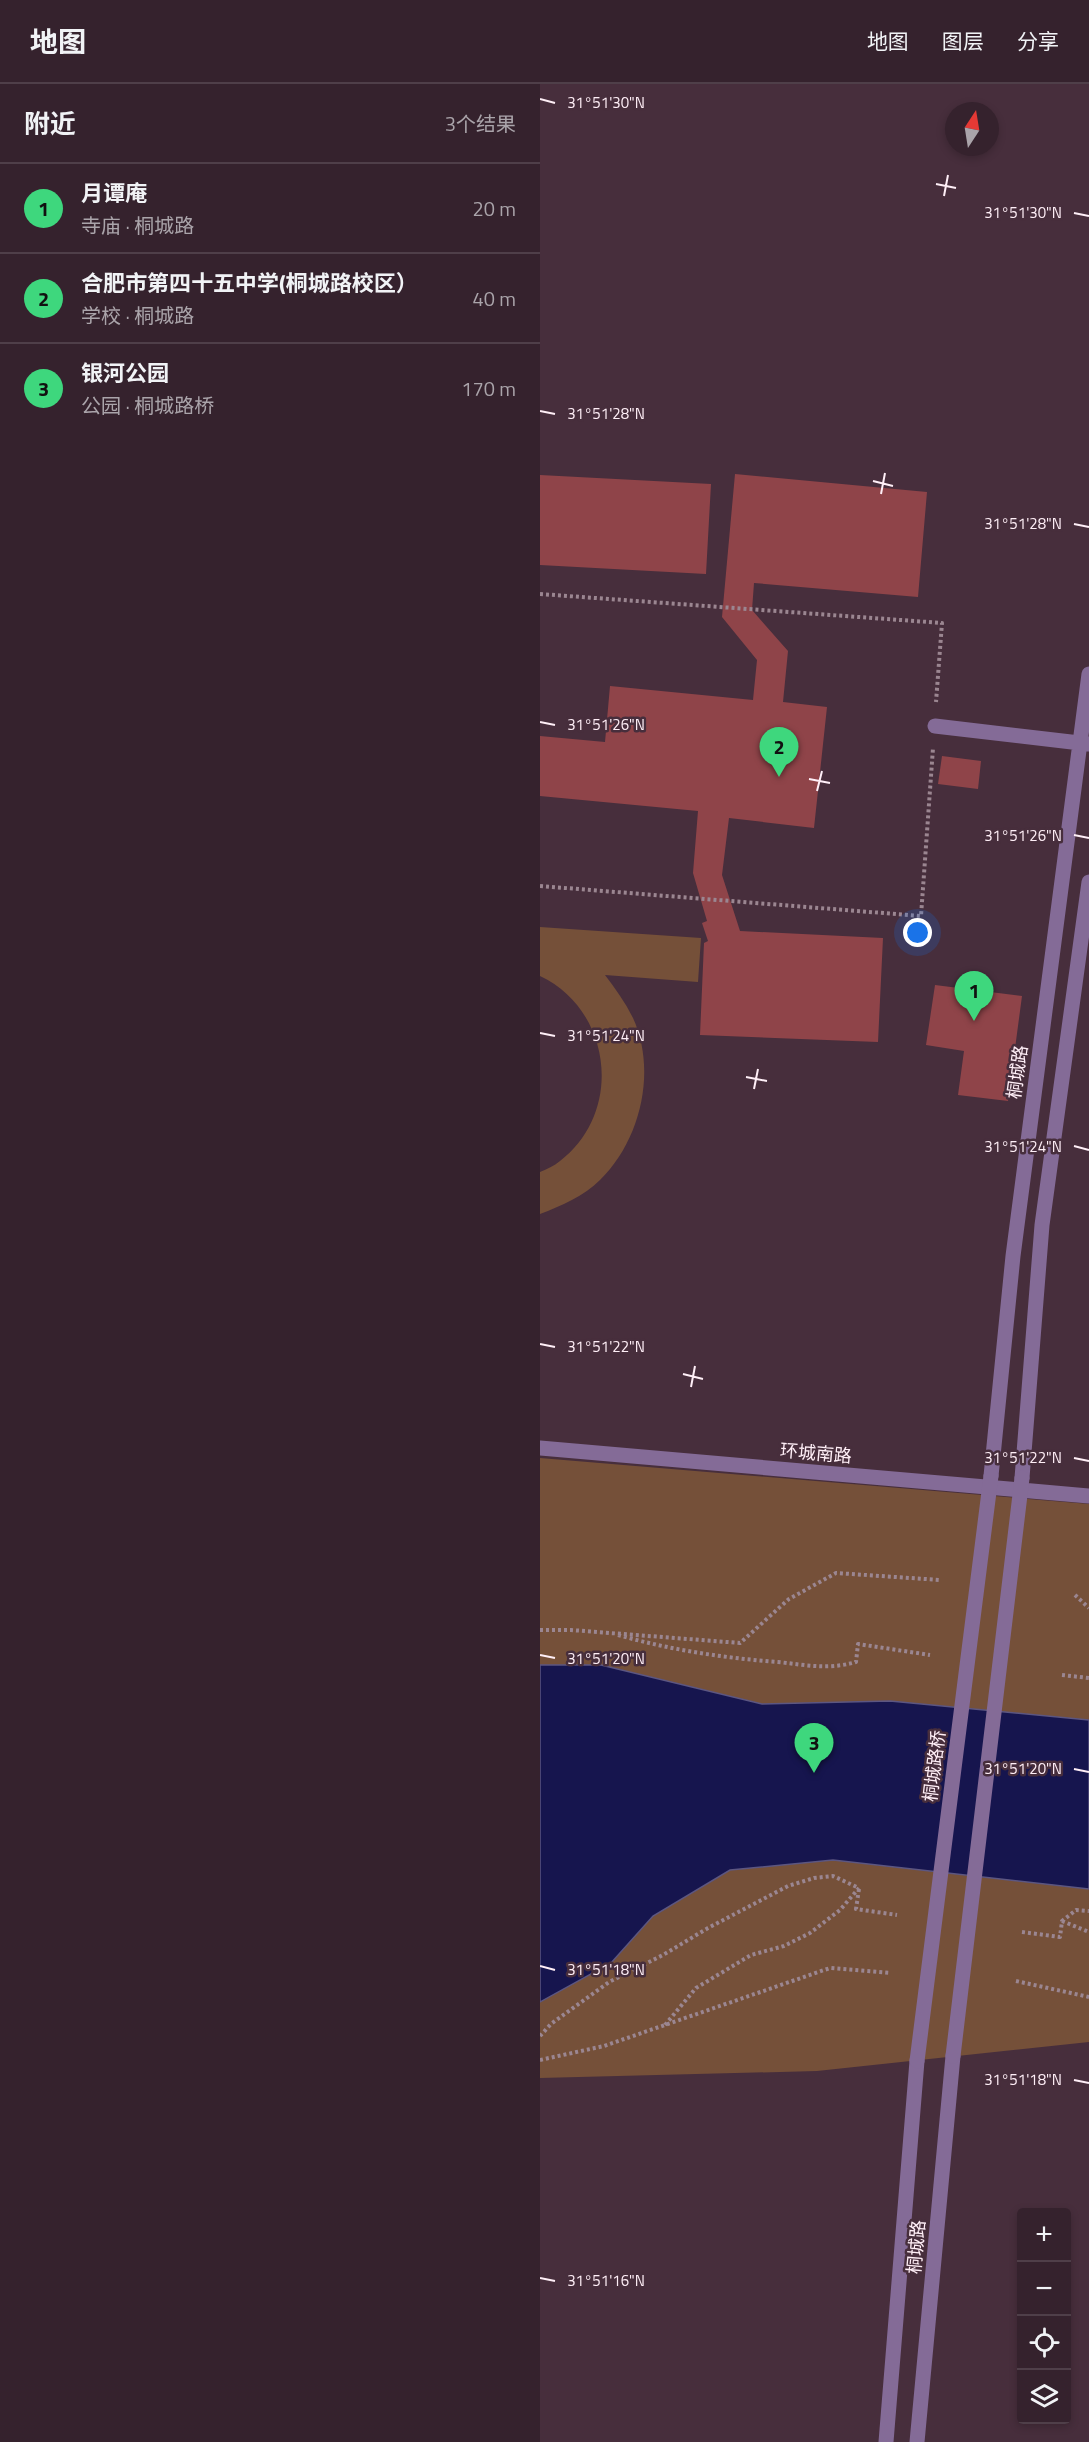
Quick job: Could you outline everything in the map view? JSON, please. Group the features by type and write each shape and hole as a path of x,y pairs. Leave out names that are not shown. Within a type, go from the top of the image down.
{"street":[{"name":"桐城路","path":"991,1476 1013,1256 1085,743 1089,674"},
{"path":"934,726 1085,743"},
{"name":"桐城路","path":"917,2442 953,2056 1022,1478 1042,1225 1089,882"},
{"name":"环城南路","path":"540,1448 1089,1496"},
{"name":"桐城路桥","path":"917,2061 991,1476"},
{"name":"桐城路","path":"886,2442 917,2061"}],"path":[{"path":"540,594 942,623 921,916 540,886"},
{"path":"540,1630 740,1643 789,1599 836,1573 940,1580"},
{"path":"1075,1595 1089,1608"},
{"path":"610,1633 663,1648 741,1659 836,1668 856,1662 858,1644 930,1655"},
{"path":"1062,1675 1089,1678"},
{"path":"540,2036 551,2024 609,1982 788,1886 814,1878 833,1876 859,1888"},
{"path":"859,1888 856,1909 897,1915"},
{"path":"664,2026 696,1988 751,1955 784,1946 810,1933 840,1910 859,1888"},
{"path":"1022,1932 1060,1938 1062,1921 1076,1910 1089,1911"},
{"path":"1062,1921 1089,1932"},
{"path":"540,2060 604,2046 830,1968 891,1973"},
{"path":"1016,1981 1089,1996"}],"shaded area":[{"path":"540,927 701,938 698,982 605,975 630,1012 640,1038 644,1060 641,1104 626,1145 600,1180 580,1196 540,1214 540,1172 560,1161 580,1140 594,1116 601,1090 601,1063 595,1037 582,1012 564,992 540,976"},
{"path":"540,1458 1089,1504 1089,2042 817,2071 540,2078"},
{"path":"540,1665 601,1665 762,1704 890,1701 1089,1720 1089,1889 833,1860 730,1870 653,1916 611,1963 540,2002"}],"building":[{"path":"735,474 927,492 918,597 754,583 752,610 788,651 783,702 827,707 814,828 729,818 722,875 740,931 883,938 878,1042 700,1035 704,943 708,941 702,923 707,921 693,873 698,811 540,796 540,736 605,742 610,686 753,700 757,660 722,617"},
{"path":"540,475 711,484 706,574 540,565"},
{"path":"942,756 981,761 978,789 938,784"},
{"path":"935,985 1022,996 1008,1101 958,1095 964,1051 926,1045"}],"place":[{"name":"合肥市第四十五中学(桐城路校区）","path":"779,777"},
{"name":"月谭庵","path":"974,1021"},
{"name":"银河公园","path":"814,1773"}]}
